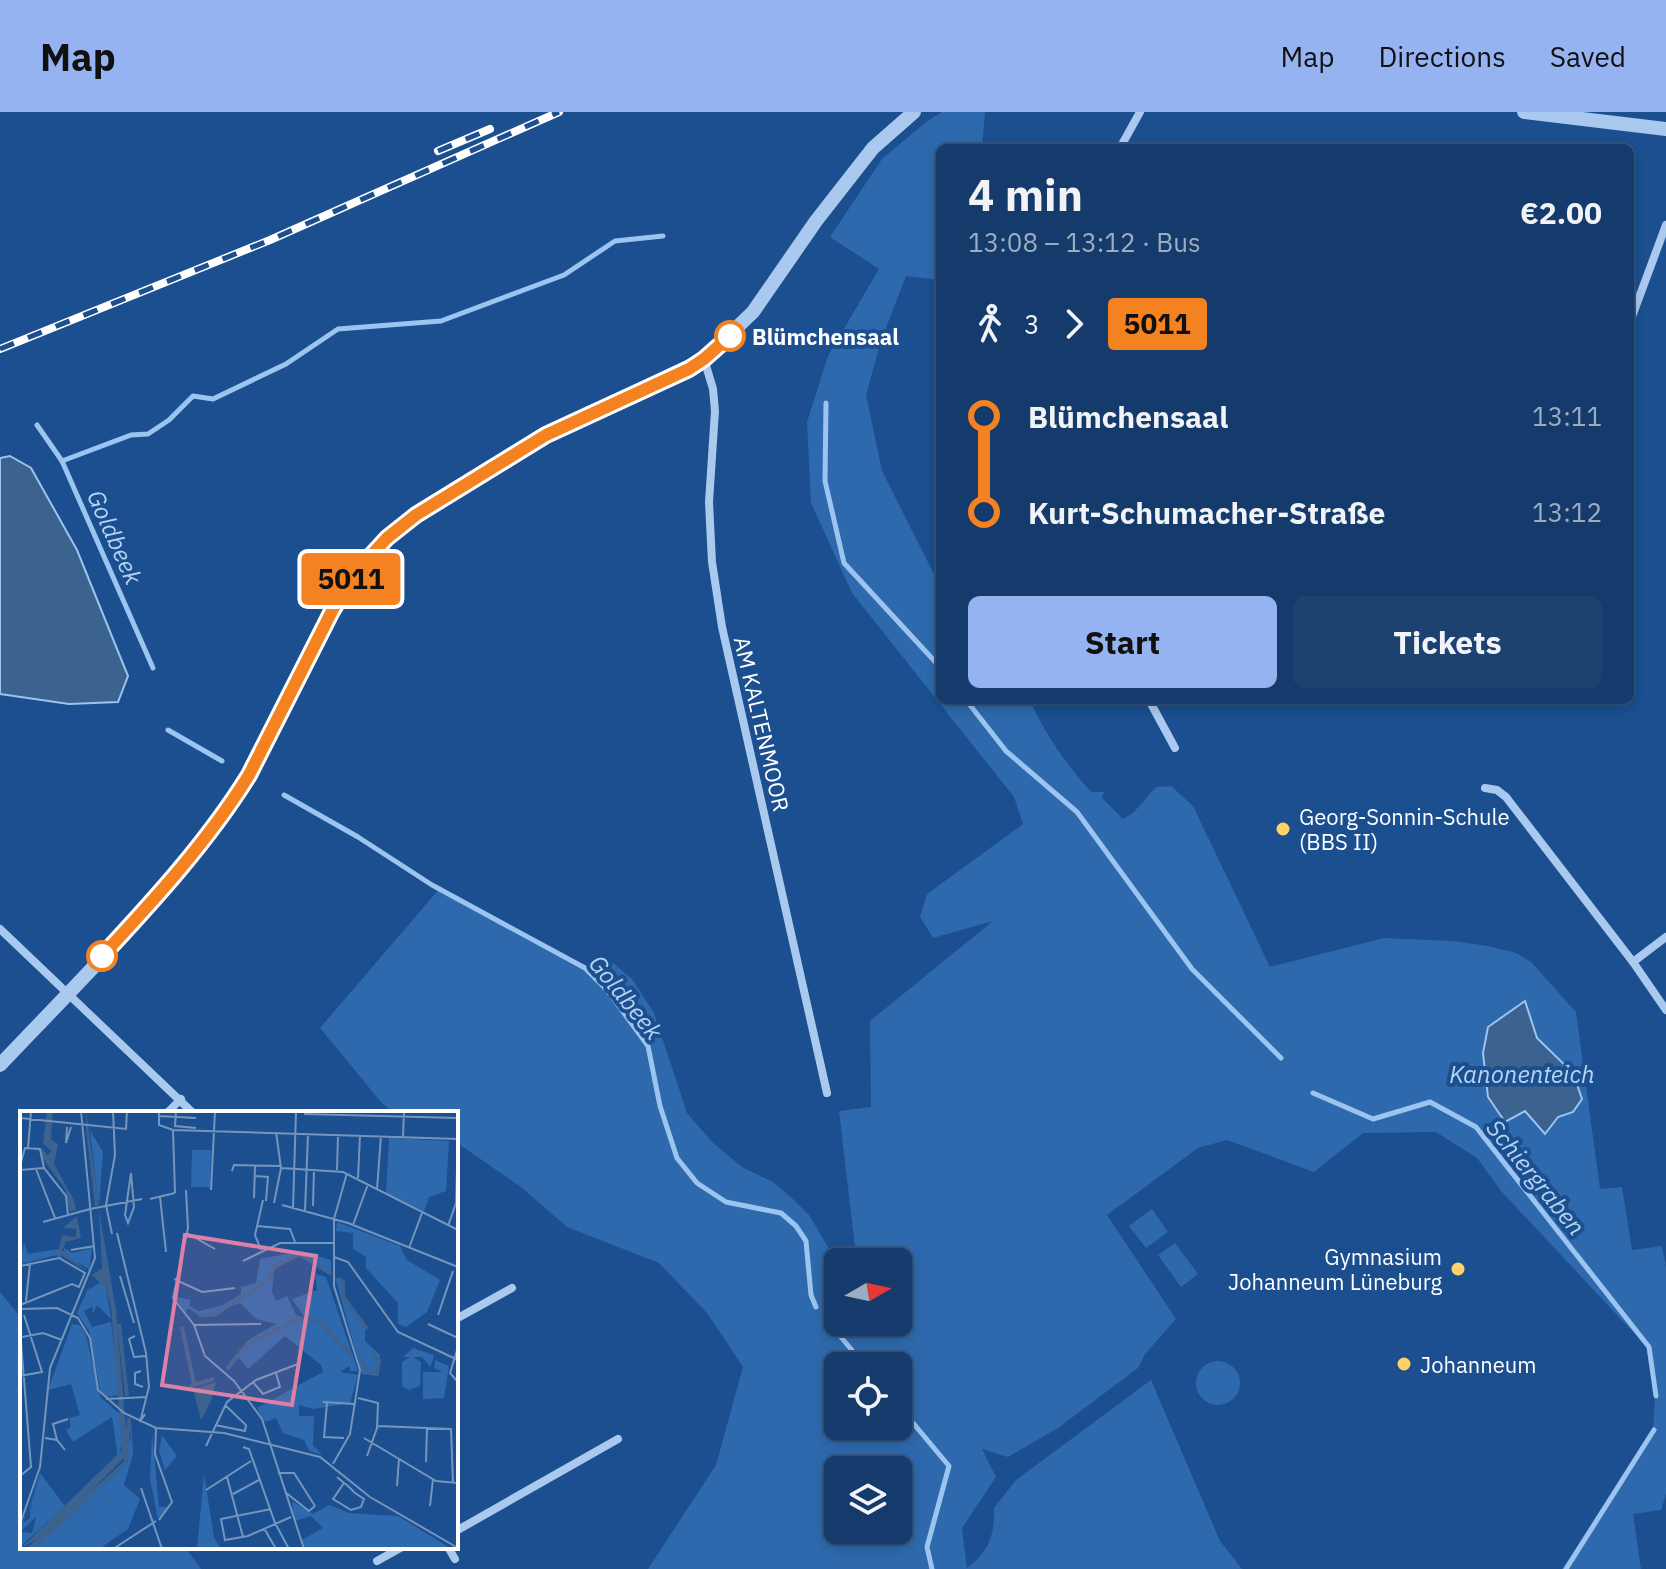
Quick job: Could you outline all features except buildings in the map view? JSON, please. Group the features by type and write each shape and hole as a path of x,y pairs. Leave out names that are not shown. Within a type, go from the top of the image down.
{"street":[{"path":"0,1065 162,891 235,798 332,611 355,573 387,538 416,515 546,435 704,359 753,312 816,221 873,148 914,112"},
{"path":"1122,144 1140,112"},
{"path":"1524,112 1666,129"},
{"path":"1634,311 1666,225"},
{"name":"AM KALTENMOOR","path":"704,359 713,389 715,411 709,502 712,562 722,627 827,1093"},
{"path":"1151,704 1175,748"},
{"path":"1485,788 1497,790 1506,797 1633,962 1666,1010"},
{"path":"0,929 191,1111"},
{"path":"1633,962 1666,937"},
{"path":"169,1111 181,1099"},
{"path":"458,1318 512,1288"},
{"path":"458,1530 618,1439"},
{"path":"377,1561 398,1549"},
{"path":"449,1549 455,1559"}],"shaded area":[{"path":"942,112 985,112 982,144 936,144 936,280 906,276 881,341 866,395 882,471 936,578 936,699 852,593 811,503 807,422 828,356 879,269 830,237 882,159 926,122"},
{"path":"940,704 1032,704 1073,771 1091,792 1104,792 1102,798 1123,819 1133,813 1156,787 1171,786 1193,806 1270,967 1384,938 1488,946 1516,953 1531,962 1576,1012 1600,1189 1622,1187 1632,1250 1662,1246 1666,1267 1666,1494 1661,1510 1633,1514 1641,1569 1562,1569 1653,1430 1655,1396 1647,1347 1501,1191 1477,1158 1436,1132 1363,1133 1314,1172 1227,1140 1198,1148 1107,1215 1176,1319 1145,1354 1138,1368 1058,1428 1008,1457 982,1449 996,1477 962,1528 967,1568 985,1549 992,1534 994,1508 1016,1480 1151,1380 1220,1541 1242,1569 648,1569 716,1465 743,1367 707,1313 659,1263 567,1227 521,1187 458,1143 458,1111 392,1111 320,1028 440,888 583,966 606,957 632,979 654,1013 687,1113 712,1142 742,1167 773,1182 794,1200 809,1215 828,1248 824,1248 824,1336 912,1336 912,1248 852,1248 855,1247 839,1111 871,1107 870,1021 993,921 933,938 920,917 927,894 1023,824 1014,797"},
{"path":"1152,1209 1168,1232 1146,1248 1129,1226"},
{"path":"1175,1243 1198,1274 1181,1287 1158,1255"},
{"path":"0,1292 20,1317 20,1549 186,1549 201,1569 0,1569"},
{"path":"1218,1361 1233,1368 1240,1383 1233,1398 1218,1405 1203,1398 1196,1383 1203,1368"}],"water":[{"path":"10,456 31,468 77,550 128,676 118,702 69,704 0,694 0,458"},
{"name":"Kanonenteich","path":"1525,1001 1537,1038 1573,1073 1582,1099 1573,1112 1558,1117 1545,1134 1525,1111 1505,1122 1488,1097 1483,1053 1488,1027"}],"waterway":[{"name":"Schiergraben","path":"62,461 131,435 148,434 169,420 193,396 213,399 286,364 338,329 441,321 564,275 615,241 663,236"},
{"name":"Schiergraben","path":"826,403 825,481 844,563 936,663"},
{"name":"Goldbeek","path":"37,425 62,461 153,668"},
{"name":"Schiergraben","path":"969,704 1006,751 1077,812 1192,969 1281,1058"},
{"name":"Goldbeek","path":"168,730 222,761"},
{"name":"Goldbeek","path":"284,795 358,837 432,885 585,968 608,991 648,1046 660,1106 677,1158 697,1183 726,1202 781,1213 796,1226 806,1241 811,1295 816,1307"},
{"name":"Schiergraben","path":"1313,1093 1373,1119 1430,1102 1476,1127 1649,1347 1656,1396"},
{"name":"Goldbeek","path":"840,1336 853,1352"},
{"name":"Goldbeek","path":"912,1422 949,1466 927,1547 932,1569"},
{"name":"Schiergraben","path":"1566,1569 1654,1430"}],"railway":[{"path":"0,349 270,240 559,112"},
{"path":"438,151 490,129"}],"bus line":[{"name":"5011","path":"102,956 162,891 235,798 332,611 355,573 387,538 416,515 546,435 689,369 730,336"}],"place":[{"name":"Blümchensaal","path":"730,336"},
{"name":"Georg-Sonnin-Schule (BBS II)","path":"1283,829"},
{"name":"Gymnasium Johanneum Lüneburg","path":"1458,1269"},
{"name":"Johanneum","path":"1404,1364"}]}
